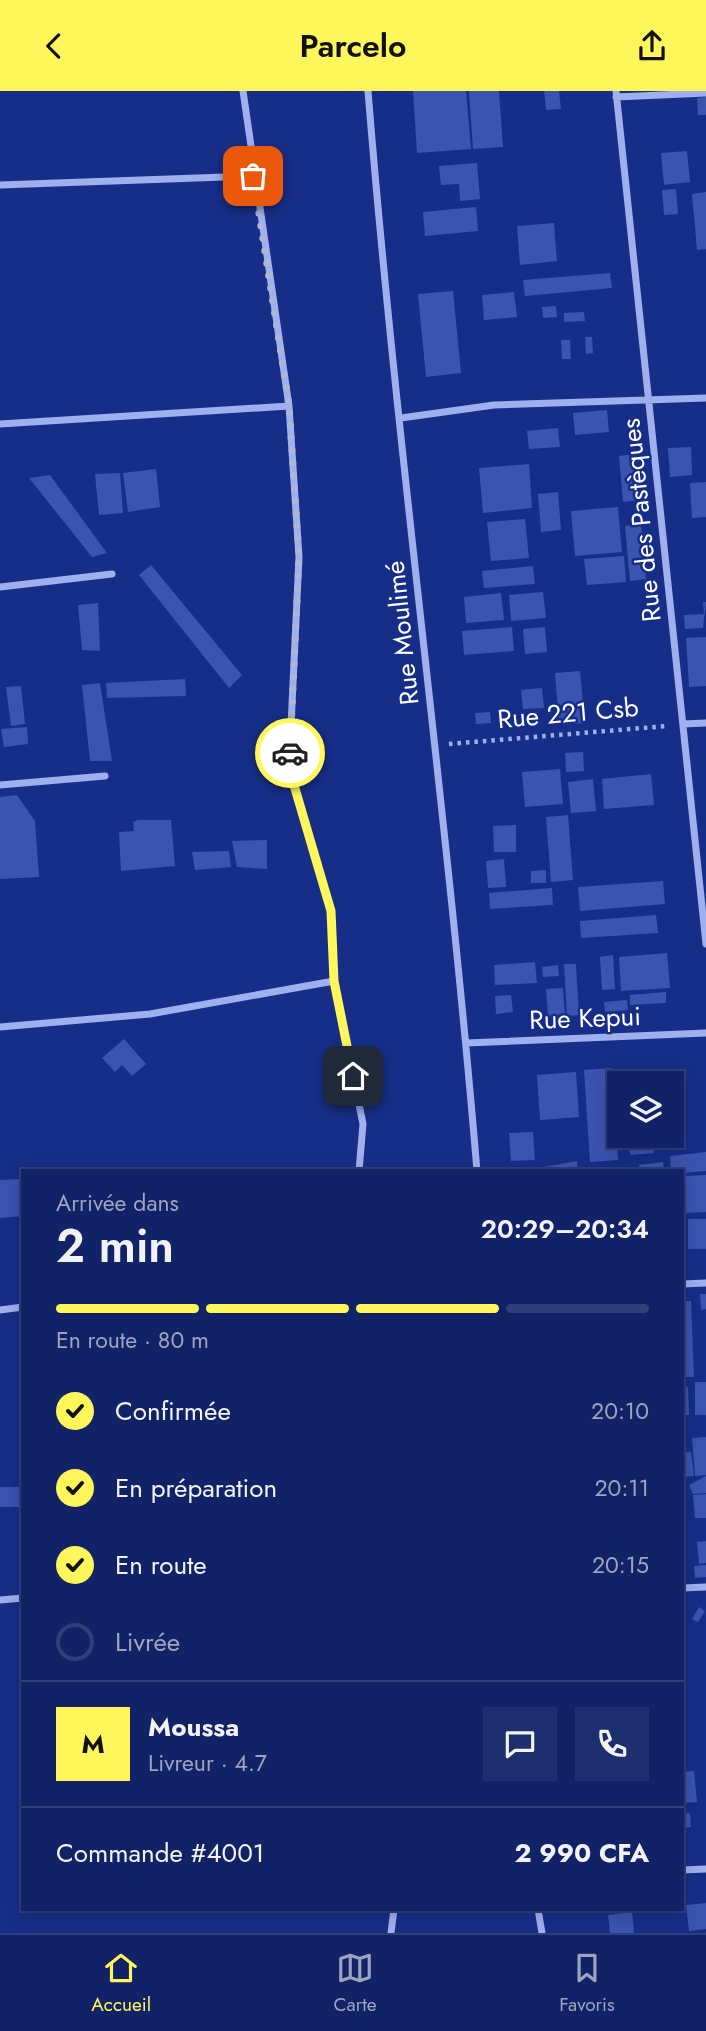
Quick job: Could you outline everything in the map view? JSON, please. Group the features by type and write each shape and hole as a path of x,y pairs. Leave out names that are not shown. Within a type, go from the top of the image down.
{"street":[{"path":"243,91 253,176 289,405 299,557 289,768 331,911 334,981 363,1124 359,1169"},
{"name":"Rue Moulimé","path":"368,91 380,241 467,1043 477,1169"},
{"path":"616,94 706,93"},
{"name":"Rue des Pastèques","path":"616,94 706,944"},
{"path":"0,185 253,176"},
{"path":"401,418 494,405 706,398"},
{"path":"0,424 289,405"},
{"path":"0,587 112,574"},
{"path":"683,725 706,723"},
{"path":"0,785 105,776"},
{"path":"0,1027 150,1014 334,981"},
{"name":"Rue Kepui","path":"467,1043 706,1033"},
{"path":"684,1284 706,1283"},
{"path":"0,1310 21,1307"},
{"path":"684,1588 706,1587"},
{"path":"0,1600 21,1598"},
{"path":"684,1870 706,1870"},
{"path":"391,1933 394,1911"},
{"path":"538,1911 542,1933"}],"path":[{"name":"Rue 221 Csb","path":"434,745 683,725"}],"building":[{"path":"413,91 466,91 471,149 417,153"},
{"path":"469,91 499,91 503,147 473,149"},
{"path":"544,91 559,91 561,109 546,110"},
{"path":"706,97 706,115 698,115 697,98"},
{"path":"687,151 690,182 664,185 661,153"},
{"path":"477,163 480,199 460,201 459,184 441,185 439,166"},
{"path":"676,189 678,214 664,215 662,190"},
{"path":"706,192 706,249 697,250 692,194"},
{"path":"476,207 478,231 425,236 423,212"},
{"path":"554,223 557,261 520,265 517,226"},
{"path":"610,273 612,288 525,296 523,280"},
{"path":"453,291 461,373 426,377 418,294"},
{"path":"514,292 517,317 484,320 482,295"},
{"path":"556,306 557,317 543,318 542,307"},
{"path":"584,312 585,321 564,322 564,313"},
{"path":"585,337 592,337 593,353 586,354"},
{"path":"561,340 570,340 571,359 562,359"},
{"path":"607,410 609,432 575,435 573,413"},
{"path":"558,428 560,447 529,449 527,431"},
{"path":"691,447 692,475 670,477 668,448"},
{"path":"635,454 640,500 623,502 619,456"},
{"path":"529,464 532,508 483,513 479,468"},
{"path":"156,469 160,507 128,512 123,473"},
{"path":"120,473 123,513 99,515 95,474"},
{"path":"50,475 107,553 92,557 29,478"},
{"path":"706,482 706,517 692,518 690,483"},
{"path":"558,492 561,530 541,532 538,494"},
{"path":"618,507 622,552 575,556 571,511"},
{"path":"525,519 529,558 491,561 487,522"},
{"path":"641,524 646,579 630,581 625,526"},
{"path":"624,556 626,582 587,585 584,559"},
{"path":"151,565 242,675 229,688 139,575"},
{"path":"533,566 535,584 484,588 482,571"},
{"path":"543,592 546,618 511,621 509,595"},
{"path":"501,593 504,620 466,623 464,597"},
{"path":"703,602 706,602 703,628 685,629 684,615 704,614"},
{"path":"98,603 100,651 82,650 78,605"},
{"path":"512,627 514,651 464,655 462,631"},
{"path":"545,627 547,652 525,654 523,629"},
{"path":"706,637 706,686 689,687 686,638"},
{"path":"580,671 585,723 559,725 555,673"},
{"path":"185,679 186,696 107,698 106,683"},
{"path":"100,683 112,761 90,761 82,685"},
{"path":"21,686 25,724 11,726 6,687"},
{"path":"542,688 544,708 523,709 521,690"},
{"path":"490,712 491,723 476,724 475,713"},
{"path":"27,727 28,744 4,747 1,729"},
{"path":"583,752 584,771 566,772 565,753"},
{"path":"560,769 563,804 525,807 522,772"},
{"path":"651,774 654,805 604,809 602,779"},
{"path":"593,779 596,811 571,813 568,782"},
{"path":"17,795 35,821 39,877 0,879 0,797"},
{"path":"568,815 573,880 551,882 546,817"},
{"path":"171,820 175,866 121,871 119,832 134,831 133,822"},
{"path":"516,825 516,852 494,852 493,826"},
{"path":"267,840 267,869 237,867 232,841"},
{"path":"229,851 231,867 195,870 192,852"},
{"path":"504,859 506,887 488,888 486,861"},
{"path":"546,870 546,883 531,883 531,871"},
{"path":"663,881 665,904 580,911 578,887"},
{"path":"552,888 553,905 490,909 489,893"},
{"path":"656,915 658,933 581,938 580,921"},
{"path":"667,953 670,988 621,991 619,957"},
{"path":"613,955 615,989 602,990 600,957"},
{"path":"535,962 537,983 495,985 494,965"},
{"path":"564,964 576,964 579,1015 567,1016"},
{"path":"558,965 559,976 543,977 542,967"},
{"path":"563,988 565,1015 548,1017 546,989"},
{"path":"666,992 666,1003 630,1005 630,995"},
{"path":"511,995 513,1012 496,1014 495,996"},
{"path":"627,1000 628,1010 605,1012 604,1002"},
{"path":"124,1039 146,1064 132,1076 122,1065 115,1072 102,1058"},
{"path":"612,1068 612,1071 607,1071 607,1148 617,1148 618,1160 590,1162 584,1070"},
{"path":"576,1072 579,1117 540,1120 537,1075"},
{"path":"533,1132 535,1160 511,1161 509,1133"},
{"path":"629,1148 654,1148 654,1153 630,1155"},
{"path":"706,1152 706,1171 684,1173 684,1169 671,1169 670,1156"},
{"path":"577,1161 578,1169 538,1169"},
{"path":"663,1162 664,1169 640,1169 639,1165"},
{"path":"706,1175 706,1212 686,1213 685,1176"},
{"path":"21,1179 21,1216 0,1218 0,1180"},
{"path":"688,1219 706,1219 706,1249 688,1249"},
{"path":"700,1294 706,1294 706,1309 701,1310"},
{"path":"684,1301 691,1301 694,1377 684,1377"},
{"path":"695,1382 706,1382 706,1415 695,1415"},
{"path":"688,1387 689,1415 684,1415 684,1388"},
{"path":"706,1437 706,1475 695,1476 692,1438"},
{"path":"691,1452 694,1476 684,1477 684,1453"},
{"path":"706,1476 706,1493 693,1494 689,1485"},
{"path":"0,1487 20,1487 20,1507 0,1507"},
{"path":"706,1494 706,1518 695,1518 693,1495"},
{"path":"706,1541 706,1563 699,1564 697,1542"},
{"path":"706,1565 706,1577 695,1578 694,1566"},
{"path":"699,1607 705,1611 698,1622 692,1619"},
{"path":"694,1771 697,1802 684,1803 684,1772"},
{"path":"690,1813 691,1827 684,1828 684,1814"},
{"path":"706,1903 706,1929 689,1931 686,1905"},
{"path":"632,1912 634,1933 610,1933 608,1915"}],"way so far":[{"path":"253,176 289,405 299,557 290,753"}],"route":[{"path":"290,753 289,768 331,911 334,981 353,1076"}]}
